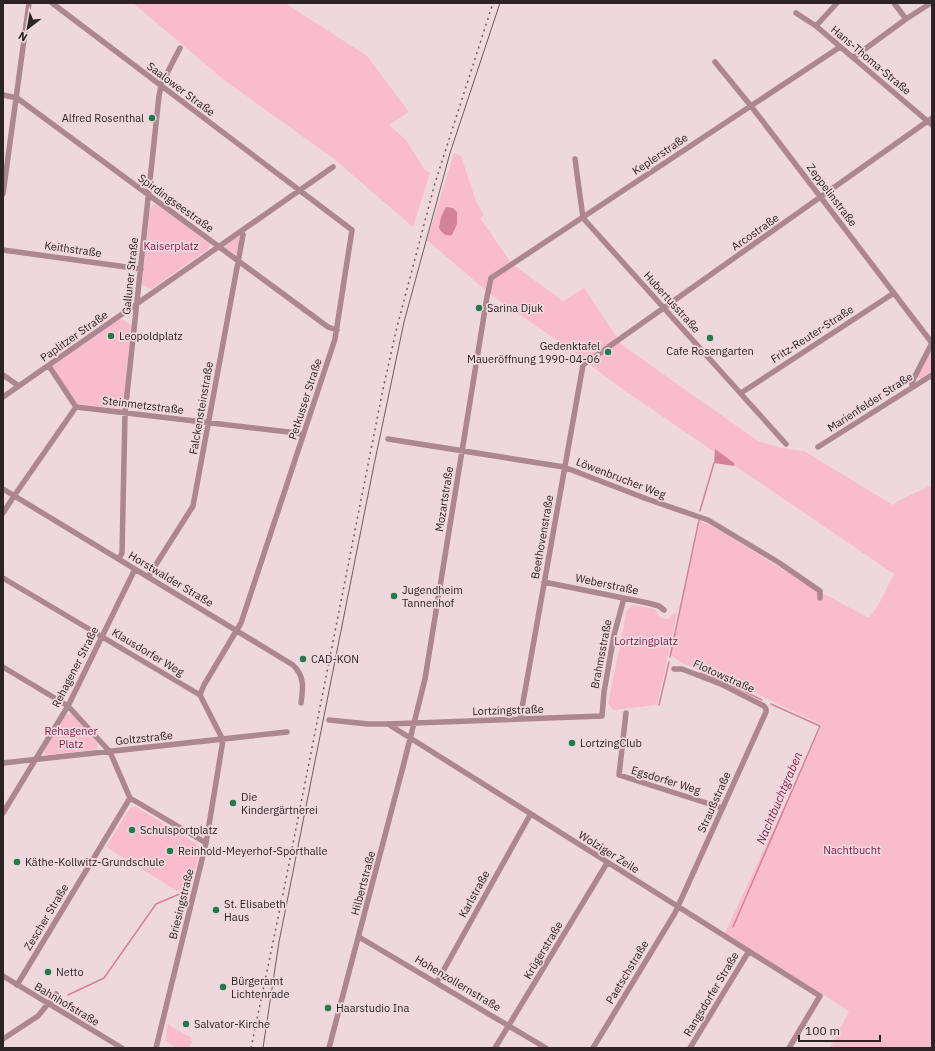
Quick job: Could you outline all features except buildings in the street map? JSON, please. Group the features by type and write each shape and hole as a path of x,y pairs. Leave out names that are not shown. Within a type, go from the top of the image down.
{"street":[{"path":"3,194 29,3"},
{"name":"Saalower Straße","path":"52,3 299,190"},
{"path":"816,26 837,3"},
{"path":"894,3 906,19"},
{"path":"854,57 906,19 931,3"},
{"name":"Hans-Thoma-Straße","path":"796,13 816,26 931,121"},
{"name":"Keplerstraße","path":"491,278 840,47"},
{"name":"Galluner Straße","path":"119,559 122,553 125,413 161,86 180,48"},
{"name":"Zeppelinstraße","path":"715,62 751,106 932,343"},
{"name":"Spirdingseestraße","path":"3,95 16,98 328,327 337,330"},
{"name":"Arcostraße","path":"588,361 931,121"},
{"path":"575,159 583,218"},
{"name":"Paplitzer Straße","path":"3,397 332,166"},
{"name":"Petkusser Straße","path":"200,695 204,685 237,631 246,608 337,330 352,230 299,190"},
{"name":"Hubertusstraße","path":"583,218 786,444"},
{"name":"Falckensteinstraße","path":"148,577 193,506 239,261 243,235 241,231"},
{"name":"Keithstraße","path":"3,250 141,269"},
{"name":"Mozartstraße","path":"414,723 425,679 491,278"},
{"name":"Fritz-Reuter-Straße","path":"741,393 894,293"},
{"path":"912,387 912,382 932,343"},
{"name":"Beethovenstraße","path":"520,719 582,368 588,361"},
{"path":"3,513 76,407 49,366"},
{"path":"3,375 19,386"},
{"name":"Marienfelder Straße","path":"818,447 932,375"},
{"name":"Steinmetzstraße","path":"76,407 297,432 303,435"},
{"name":"Löwenbrucher Weg","path":"388,439 564,467 646,499 708,520 781,564 820,591 820,598"},
{"name":"Horstwalder Straße","path":"3,489 296,668 303,680 301,703"},
{"name":"Rehagener Straße","path":"3,813 68,706 135,569"},
{"name":"Klausdorfer Weg","path":"3,578 200,695"},
{"name":"Weberstraße","path":"544,582 659,606 664,610"},
{"name":"Brahmsstraße","path":"602,716 609,663 617,621 624,598"},
{"path":"3,667 68,706 110,752 130,798 206,843"},
{"name":"Flotowstraße","path":"674,669 682,669 723,686 764,706"},
{"path":"200,695 223,740"},
{"name":"Straußstraße","path":"678,907 766,712 764,706"},
{"name":"Egsdorfer Weg","path":"626,713 619,775 722,808"},
{"name":"Lortzingstraße","path":"414,723 602,716"},
{"path":"329,720 368,724 414,723"},
{"name":"Hilbertstraße","path":"329,1048 414,723"},
{"name":"Wolziger Zeile","path":"388,724 530,815 820,996 789,1048"},
{"name":"Goltzstraße","path":"3,763 287,732"},
{"name":"Briesingstraße","path":"156,1048 206,843 223,740"},
{"name":"Zescher Straße","path":"17,985 130,798"},
{"name":"Karlstraße","path":"437,982 530,815"},
{"name":"Krügerstraße","path":"495,1048 607,863"},
{"name":"Paetschstraße","path":"594,1048 678,907"},
{"name":"Hohenzollernstraße","path":"359,936 546,1048"},
{"name":"Rangsdorfer Straße","path":"690,1048 749,951"},
{"name":"Bahnhofstraße","path":"3,976 122,1048"},
{"path":"3,1039 38,1016 56,994"}],"green space":[{"path":"133,3 285,3 367,56 409,112 389,125 406,140 425,170 430,173 413,227 334,159 224,80"},
{"name":"Nachtbucht","path":"454,153 461,156 476,201 484,215 480,218 512,264 559,298 562,302 584,288 622,345 758,441 781,448 804,451 893,505 898,501 932,485 932,1048 830,1048 849,1011 725,933 822,725 722,677 681,663 671,655 700,521 712,526 818,591 869,618 880,602 894,574 628,393 585,360 490,294 427,240"},
{"name":"Kaiserplatz","path":"153,204 157,205 210,245 208,249 151,289 142,283 150,209"},
{"path":"240,237 236,255 225,246"},
{"name":"Leopoldplatz","path":"120,319 131,325 123,408 120,409 77,404 53,366"},
{"path":"930,351 932,351 932,372 921,379 917,376"},
{"name":"Lortzingplatz","path":"633,605 655,609 660,618 668,619 674,613 677,614 657,705 613,710 608,704 627,610"},
{"name":"Rehagener Platz","path":"71,714 98,744 97,749 46,755 44,751 66,715"},
{"path":"136,807 197,844 200,850 191,886 177,891 106,847 130,808"},
{"path":"168,1023 172,1027 192,1038 189,1048 177,1048 165,1041"}],"shaded area":[{"path":"446,207 453,208 457,212 457,224 452,235 444,234 439,228 441,217"},
{"path":"715,449 734,463 734,466 714,463"}],"waterway":[{"path":"700,511 714,463"},
{"path":"670,657 699,520"},
{"path":"659,705 669,662"},
{"name":"Nachtbuchtgraben","path":"700,673 723,681 762,700"},
{"name":"Nachtbuchtgraben","path":"733,927 820,726 771,704"},
{"path":"68,995 104,978 156,904 189,890"}],"tram line":[{"path":"263,1048 279,942 404,322 450,153 500,3"}],"railway":[{"path":"251,1048 383,389 397,327 435,183 493,3"}],"place":[{"name":"Alfred Rosenthal","path":"152,118"},
{"name":"Sarina Djuk","path":"479,308"},
{"name":"Leopoldplatz","path":"111,336"},
{"name":"Cafe Rosengarten","path":"710,338"},
{"name":"Gedenktafel Maueröffnung 1990-04-06","path":"608,352"},
{"name":"Jugendheim Tannenhof","path":"394,596"},
{"name":"CAD-KON","path":"303,659"},
{"name":"LortzingClub","path":"572,743"},
{"name":"Die Kindergärtnerei","path":"233,803"},
{"name":"Schulsportplatz","path":"132,830"},
{"name":"Reinhold-Meyerhof-Sporthalle","path":"170,851"},
{"name":"Käthe-Kollwitz-Grundschule","path":"17,862"},
{"name":"St. Elisabeth Haus","path":"216,910"},
{"name":"Netto","path":"48,972"},
{"name":"Bürgeramt Lichtenrade","path":"223,987"},
{"name":"Haarstudio Ina","path":"328,1008"},
{"name":"Salvator-Kirche","path":"186,1024"}]}
